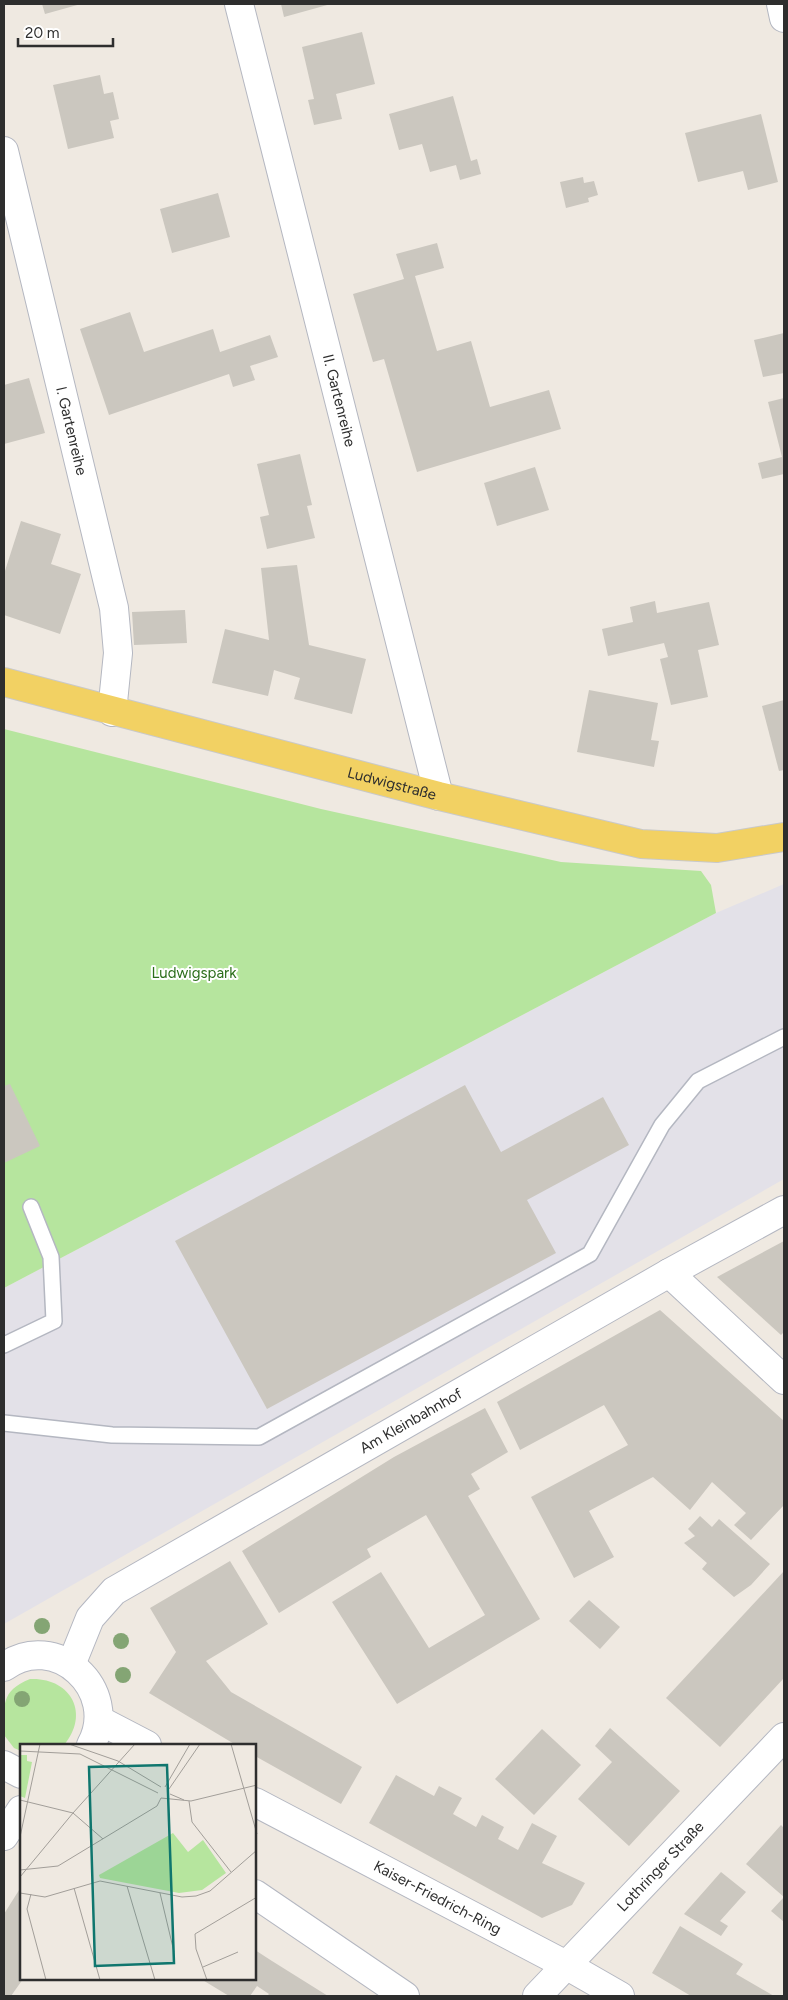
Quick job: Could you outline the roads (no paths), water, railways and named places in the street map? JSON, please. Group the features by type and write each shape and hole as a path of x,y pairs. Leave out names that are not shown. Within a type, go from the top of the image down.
{"main road":[{"name":"Ludwigstraße","path":"4,682 112,712 439,796 641,844 717,848 784,837"}],"street":[{"name":"II. Gartenreihe","path":"239,4 439,796"},
{"path":"781,4 784,18"},
{"name":"I. Gartenreihe","path":"4,151 114,608 118,653 112,712"},
{"name":"Am Kleinbahnhof","path":"71,1665 90,1618 114,1591 669,1273 784,1210"},
{"path":"669,1273 784,1380"},
{"path":"5,1664 29,1656 51,1657 71,1665 87,1679 97,1698 95,1732 143,1744"},
{"name":"Lothringer Straße","path":"537,1996 784,1736"},
{"path":"4,1765 20,1773"},
{"name":"Kaiser-Friedrich-Ring","path":"256,1803 566,1965 620,1996"},
{"path":"4,1836 20,1812"},
{"path":"256,1895 406,1996"}],"lane":[{"path":"4,1423 112,1435 259,1437 590,1254 662,1125 698,1081 784,1037"},
{"path":"4,1345 54,1321 51,1256 31,1207"}],"park label":[{"name":"Ludwigspark","path":"194,973"}]}
